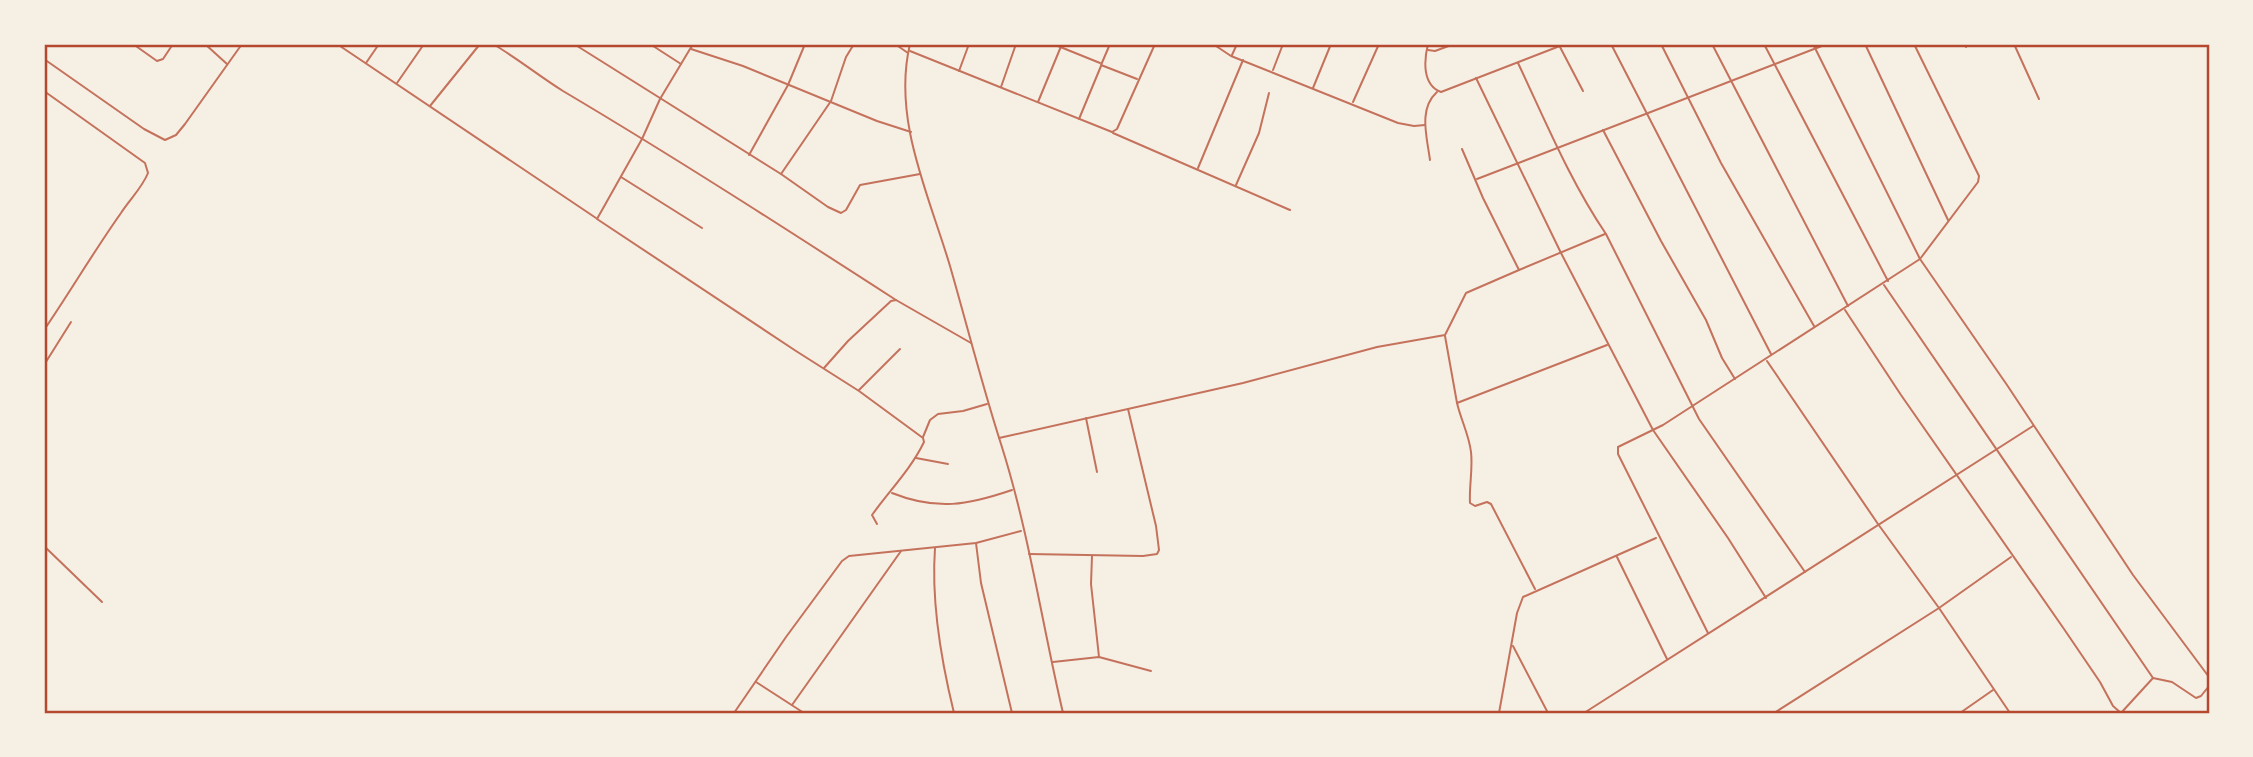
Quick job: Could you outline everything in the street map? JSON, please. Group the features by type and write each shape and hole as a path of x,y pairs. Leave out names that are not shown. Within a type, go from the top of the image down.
{"street":[{"path":"133,44 157,61 163,59 173,44"},
{"path":"205,44 228,64"},
{"path":"44,59 162,140 179,131 242,44"},
{"path":"337,44 859,391 923,438"},
{"path":"366,63 379,44"},
{"path":"396,83 424,44"},
{"path":"430,106 480,44"},
{"path":"493,44 550,83 709,179 742,203 896,300 971,343"},
{"path":"574,44 841,213 846,210 860,185 921,174"},
{"path":"650,44 681,64"},
{"path":"597,219 642,139 660,99 693,44"},
{"path":"749,155 788,85 805,44"},
{"path":"781,174 831,102 846,57 854,44"},
{"path":"895,44 908,52 1112,132 1290,210"},
{"path":"910,44 906,95 911,132 1012,490 1063,713"},
{"path":"959,71 969,44"},
{"path":"1000,88 1016,44"},
{"path":"1052,44 1138,80"},
{"path":"1079,119 1110,44"},
{"path":"1112,132 1117,129 1155,44"},
{"path":"1206,44 1398,122 1414,126 1425,125"},
{"path":"1231,56 1237,44"},
{"path":"1272,71 1283,44"},
{"path":"1312,89 1331,44"},
{"path":"1353,103 1379,44"},
{"path":"1427,45 1428,50 1435,51 1454,44"},
{"path":"1430,160 1425,125 1429,99 1438,92 1565,44"},
{"path":"1611,44 1772,356"},
{"path":"1661,44 1721,163 1815,326"},
{"path":"1712,44 1848,306"},
{"path":"1764,44 1888,281"},
{"path":"1814,44 1920,260 2133,575 2209,677"},
{"path":"1477,179 1827,44"},
{"path":"1865,44 1948,221"},
{"path":"1708,633 1617,450 1619,446 1653,430 1766,360 1920,260 1978,182 1979,176 1914,44"},
{"path":"2014,44 2039,99"},
{"path":"1427,45 1426,75 1431,86 1438,92"},
{"path":"1038,103 1061,46"},
{"path":"1560,46 1583,91"},
{"path":"691,48 911,132"},
{"path":"1197,170 1243,59"},
{"path":"1518,63 1699,419 1805,572"},
{"path":"1476,78 1516,164 1653,430 1766,598"},
{"path":"44,90 145,163 148,173 44,330"},
{"path":"1236,186 1259,133 1269,93"},
{"path":"1603,129 1735,379"},
{"path":"1462,149 1519,270"},
{"path":"620,176 702,228"},
{"path":"1536,590 1491,504 1487,502 1475,506 1470,503 1471,454 1457,403 1445,335 1466,293 1606,234"},
{"path":"1884,285 2152,678 2172,682 2196,698 2209,686"},
{"path":"823,369 848,341 891,301 896,300"},
{"path":"1844,309 2100,682 2113,706 2121,713 2152,678"},
{"path":"44,365 71,322"},
{"path":"998,438 1243,383 1377,347 1445,335"},
{"path":"1457,403 1608,344"},
{"path":"859,391 900,349"},
{"path":"1766,360 2010,713"},
{"path":"877,524 873,515 915,458 924,442 930,421 938,414 987,404"},
{"path":"1028,554 1143,556 1159,552 1156,526 1128,408"},
{"path":"1086,417 1097,472"},
{"path":"1584,713 2034,425"},
{"path":"915,458 948,464"},
{"path":"891,493 909,500 937,505 988,498 1012,490"},
{"path":"734,713 842,561 849,556 976,543 1022,530"},
{"path":"1499,713 1521,600 1536,590 1658,537"},
{"path":"976,543 981,583 1012,713"},
{"path":"44,546 102,602"},
{"path":"935,547 933,568 937,620 954,713"},
{"path":"792,705 901,550"},
{"path":"1091,555 1091,593 1099,657"},
{"path":"1616,556 1667,660"},
{"path":"1774,713 1938,608 2012,556"},
{"path":"1513,645 1548,713"},
{"path":"1052,662 1099,657 1151,671"},
{"path":"755,681 804,713"},
{"path":"1960,713 1994,690"},
{"path":"1594,707 1597,713"}]}
